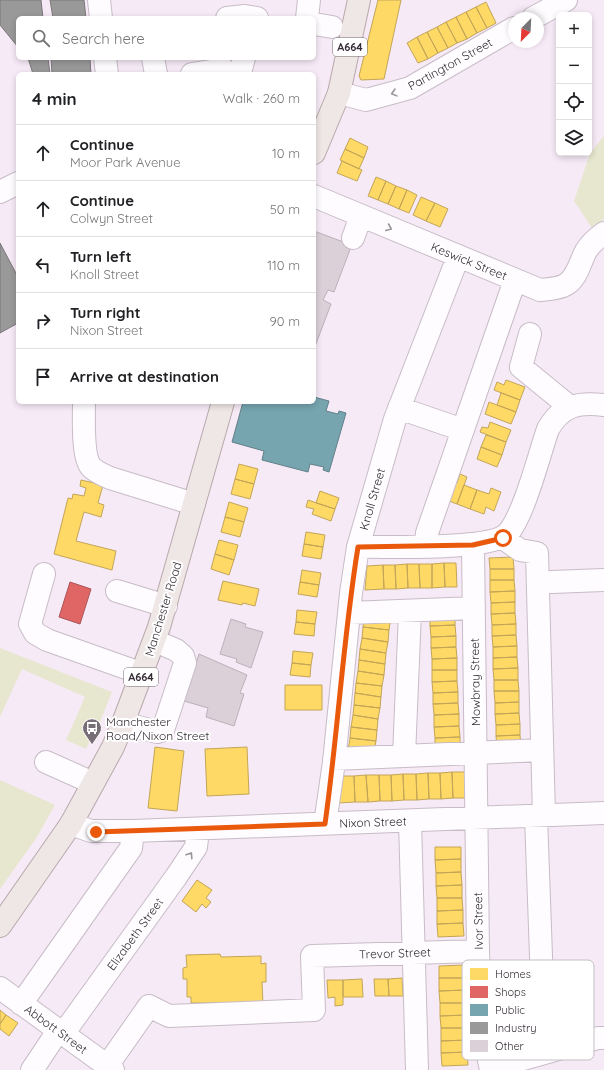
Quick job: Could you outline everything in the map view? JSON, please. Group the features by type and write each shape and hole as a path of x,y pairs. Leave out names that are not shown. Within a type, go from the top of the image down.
{"main road":[{"name":"A664","path":"316,143 318,132 339,93 359,0"},
{"name":"Manchester Road","path":"0,926 71,824 123,723 143,674 166,606 222,404"}],"street":[{"path":"99,0 101,16"},
{"path":"308,16 309,0"},
{"path":"544,12 566,0"},
{"name":"Partington Street","path":"339,93 366,100 410,88 508,31"},
{"path":"105,60 107,72"},
{"path":"153,60 156,72"},
{"path":"202,72 236,65"},
{"path":"0,192 16,184"},
{"name":"Keswick Street","path":"316,197 540,290 560,288 567,285 574,277 586,251 595,240 604,233"},
{"path":"353,238 361,216"},
{"name":"Knoll Street","path":"325,824 334,759 349,613 358,547 399,408 458,257"},
{"path":"426,545 427,533 515,280"},
{"path":"530,334 521,367 570,407"},
{"path":"84,404 84,442 90,466 98,473 110,478 194,504"},
{"path":"358,547 473,545 503,538 509,532 518,517 548,429 554,419 570,407 588,404 604,405"},
{"path":"399,408 463,430"},
{"path":"503,538 520,550 537,553 542,750 540,816 542,960"},
{"name":"Mowbray Street","path":"473,545 477,818"},
{"path":"44,574 30,624 35,633 47,640 143,674"},
{"path":"552,582 604,580"},
{"path":"116,591 166,606"},
{"path":"349,613 410,612 474,608"},
{"path":"404,756 410,612"},
{"path":"123,723 157,732 163,730 185,663 183,656 176,650 155,641"},
{"path":"334,759 542,750"},
{"path":"46,762 93,783"},
{"name":"Nixon Street","path":"71,824 91,831 198,830 604,813"},
{"name":"Ivor Street","path":"477,818 478,960"},
{"path":"410,821 417,1070"},
{"name":"Elizabeth Street","path":"32,1070 176,877 196,847 198,830"},
{"path":"21,1004 132,848 133,831"},
{"name":"Trevor Street","path":"110,1068 149,1006 169,1016 314,1010 312,956 478,951"},
{"name":"Abbott Street","path":"0,988 110,1068"},
{"path":"594,1039 604,1038"},
{"path":"491,1069 522,1060"}],"green space":[{"path":"604,136 604,219 592,228 574,201 589,156 592,156 592,151"},
{"path":"0,648 112,692 102,717 86,749 66,740 85,697 22,669 0,717"},
{"path":"0,780 55,805 37,837 0,889"}],"building: Homes":[{"path":"378,0 401,0 384,79 361,80 359,76"},
{"path":"486,2 496,23 487,28 476,7"},
{"path":"476,7 487,28 477,33 466,12"},
{"path":"466,12 477,33 467,39 456,17"},
{"path":"456,17 467,39 457,43 446,22"},
{"path":"446,22 457,43 448,48 437,27"},
{"path":"437,27 448,48 438,53 427,32"},
{"path":"427,32 438,53 428,59 417,37"},
{"path":"417,37 428,59 418,63 407,43"},
{"path":"350,138 368,147 364,158 345,149"},
{"path":"345,149 364,158 359,169 340,160"},
{"path":"342,161 362,170 357,181 337,173"},
{"path":"376,177 386,181 378,200 368,196"},
{"path":"386,181 396,186 388,204 378,200"},
{"path":"396,186 407,190 399,209 388,204"},
{"path":"407,190 417,195 409,213 399,209"},
{"path":"421,197 435,203 426,221 413,215"},
{"path":"435,203 448,209 440,227 426,221"},
{"path":"506,380 525,387 520,400 494,390 497,382 504,385"},
{"path":"501,393 520,400 516,412 497,405"},
{"path":"489,402 516,412 511,424 485,414"},
{"path":"490,422 511,430 506,442 480,432 482,427 488,428"},
{"path":"486,435 506,442 502,455 481,447"},
{"path":"481,447 502,455 497,467 477,459"},
{"path":"239,464 258,469 254,484 235,479"},
{"path":"460,474 467,477 457,504 444,499 451,481 457,483"},
{"path":"235,479 254,484 250,499 231,494"},
{"path":"81,480 103,485 98,503 104,505 101,517 84,512 76,541 116,551 112,570 54,554 68,498 72,499 73,494 84,496 86,488 80,486"},
{"path":"464,485 477,490 470,509 457,504"},
{"path":"491,488 501,492 494,511 486,507 484,514 470,509 477,490 489,494"},
{"path":"320,491 339,498 335,509 316,503"},
{"path":"308,500 335,509 331,521 312,514 314,509 306,507"},
{"path":"229,502 248,508 244,522 225,517"},
{"path":"225,517 244,522 240,537 221,532"},
{"path":"306,532 325,535 323,547 304,544"},
{"path":"219,540 238,545 234,560 215,554"},
{"path":"304,544 323,547 321,559 302,556"},
{"path":"215,554 234,560 229,575 211,569"},
{"path":"513,557 514,569 490,569 489,558"},
{"path":"444,563 445,587 432,588 432,564"},
{"path":"444,563 456,563 457,587 445,587"},
{"path":"407,564 408,588 396,589 395,565"},
{"path":"407,564 419,564 420,588 408,588"},
{"path":"419,564 432,564 432,588 420,588"},
{"path":"383,565 384,589 365,590 367,566"},
{"path":"383,565 395,565 396,589 384,589"},
{"path":"490,569 514,569 514,580 490,580"},
{"path":"302,570 321,573 319,585 300,582"},
{"path":"490,580 514,580 515,591 490,592"},
{"path":"223,581 259,589 255,606 218,600"},
{"path":"300,582 319,585 317,597 298,594"},
{"path":"515,591 515,602 491,603 490,592"},
{"path":"515,602 515,613 491,614 491,603"},
{"path":"297,610 317,612 315,624 296,622"},
{"path":"455,613 455,625 430,626 430,614"},
{"path":"515,613 516,624 492,625 491,614"},
{"path":"364,616 391,616 389,630 363,627"},
{"path":"296,622 315,624 314,636 294,634"},
{"path":"516,624 516,635 492,636 492,625"},
{"path":"455,625 456,636 431,637 430,626"},
{"path":"363,627 389,630 388,642 362,638"},
{"path":"516,635 517,646 493,647 492,636"},
{"path":"456,636 456,647 431,648 431,637"},
{"path":"362,638 388,642 386,653 360,649"},
{"path":"517,646 517,657 493,658 493,647"},
{"path":"456,647 457,658 432,659 431,648"},
{"path":"360,649 386,653 385,664 359,660"},
{"path":"293,651 313,653 311,665 292,663"},
{"path":"517,657 518,668 493,669 493,658"},
{"path":"457,658 457,670 432,670 432,659"},
{"path":"359,660 385,664 384,675 358,671"},
{"path":"292,663 311,665 310,677 290,675"},
{"path":"518,668 518,680 494,680 493,669"},
{"path":"432,670 457,670 457,681 432,682"},
{"path":"358,671 384,675 382,686 356,683"},
{"path":"494,680 518,680 519,691 494,691"},
{"path":"457,681 458,692 433,693 432,682"},
{"path":"356,683 382,686 381,697 355,693"},
{"path":"285,685 322,685 322,710 285,710"},
{"path":"494,691 519,691 519,702 495,703"},
{"path":"458,692 458,703 433,704 433,693"},
{"path":"355,693 381,697 380,708 354,705"},
{"path":"519,702 519,713 495,714 495,703"},
{"path":"458,703 459,714 434,715 433,704"},
{"path":"354,705 380,708 378,719 353,715"},
{"path":"519,713 520,724 496,725 495,714"},
{"path":"459,714 459,726 434,727 434,715"},
{"path":"353,715 378,719 377,730 351,727"},
{"path":"520,724 520,735 496,736 496,725"},
{"path":"459,726 460,737 435,738 434,727"},
{"path":"351,727 377,730 376,741 350,738"},
{"path":"520,735 521,746 497,747 496,736"},
{"path":"460,737 460,748 435,749 435,738"},
{"path":"350,738 376,741 374,751 348,751"},
{"path":"155,747 184,751 177,811 148,808"},
{"path":"247,747 249,794 207,796 205,749"},
{"path":"452,772 465,772 466,798 453,798"},
{"path":"452,772 453,798 441,799 440,773"},
{"path":"428,773 440,773 441,799 429,799"},
{"path":"428,773 429,799 417,800 416,774"},
{"path":"403,774 416,774 417,800 404,800"},
{"path":"403,774 404,800 392,801 391,775"},
{"path":"366,775 379,775 380,801 368,802"},
{"path":"366,775 368,802 355,802 354,776"},
{"path":"379,775 391,775 392,801 380,801"},
{"path":"342,776 354,776 355,802 338,803"},
{"path":"435,847 461,847 461,859 435,860"},
{"path":"461,859 461,872 436,873 435,860"},
{"path":"461,872 462,885 436,886 436,873"},
{"path":"197,880 212,890 206,898 211,902 206,908 202,904 196,912 182,901"},
{"path":"462,885 462,898 437,898 436,886"},
{"path":"437,898 462,898 463,910 437,911"},
{"path":"463,910 463,923 437,924 437,911"},
{"path":"463,923 464,936 438,937 437,924"},
{"path":"220,954 221,957 261,956 261,964 266,963 266,982 262,982 263,1005 217,1006 217,1003 191,1003 191,997 187,997 187,979 183,979 183,968 187,967 186,955"},
{"path":"462,965 462,978 439,978 439,966"},
{"path":"402,978 403,996 389,996 388,979"},
{"path":"439,978 462,978 462,990 439,991"},
{"path":"362,979 363,997 343,997 343,980"},
{"path":"374,979 388,979 389,996 375,996"},
{"path":"327,980 343,980 343,1005 335,1006 335,997 328,998"},
{"path":"462,990 462,1003 440,1003 439,991"},
{"path":"440,1003 462,1003 462,1015 440,1016"},
{"path":"0,1010 6,1015 0,1024"},
{"path":"6,1015 18,1023 9,1036 0,1029 0,1024"},
{"path":"462,1015 462,1028 441,1028 440,1016"},
{"path":"441,1028 462,1028 462,1040 441,1041"},
{"path":"462,1040 462,1052 441,1053 441,1041"},
{"path":"462,1052 462,1060 468,1060 468,1065 442,1066 441,1053"}],"building: Shops":[{"path":"70,582 91,589 80,624 59,617"}],"building: Public":[{"path":"316,398 329,401 326,411 338,414 339,411 346,413 329,472 323,470 324,467 310,464 308,472 262,460 264,451 232,442 242,404 316,404"}],"building: Industry":[{"path":"0,0 41,0 43,16 16,16 16,45 0,25"},
{"path":"50,0 84,0 86,16 53,16"},
{"path":"29,60 48,60 50,72 32,72"},
{"path":"51,60 90,60 91,72 52,72"},
{"path":"0,243 16,273 16,324 0,333"}],"building: Other":[{"path":"316,232 346,243 351,247 334,292 328,290 323,300 331,304 316,344"},
{"path":"231,619 246,624 245,627 263,632 251,668 236,662 237,659 220,654"},
{"path":"199,654 247,675 240,693 244,694 234,726 206,717 208,708 184,701"}],"place":[{"name":"Manchester Road/Nixon Street","path":"92,745"}],"route":[{"path":"96,832 198,830 325,824 334,762 351,593 358,547 473,545 503,538"}]}
